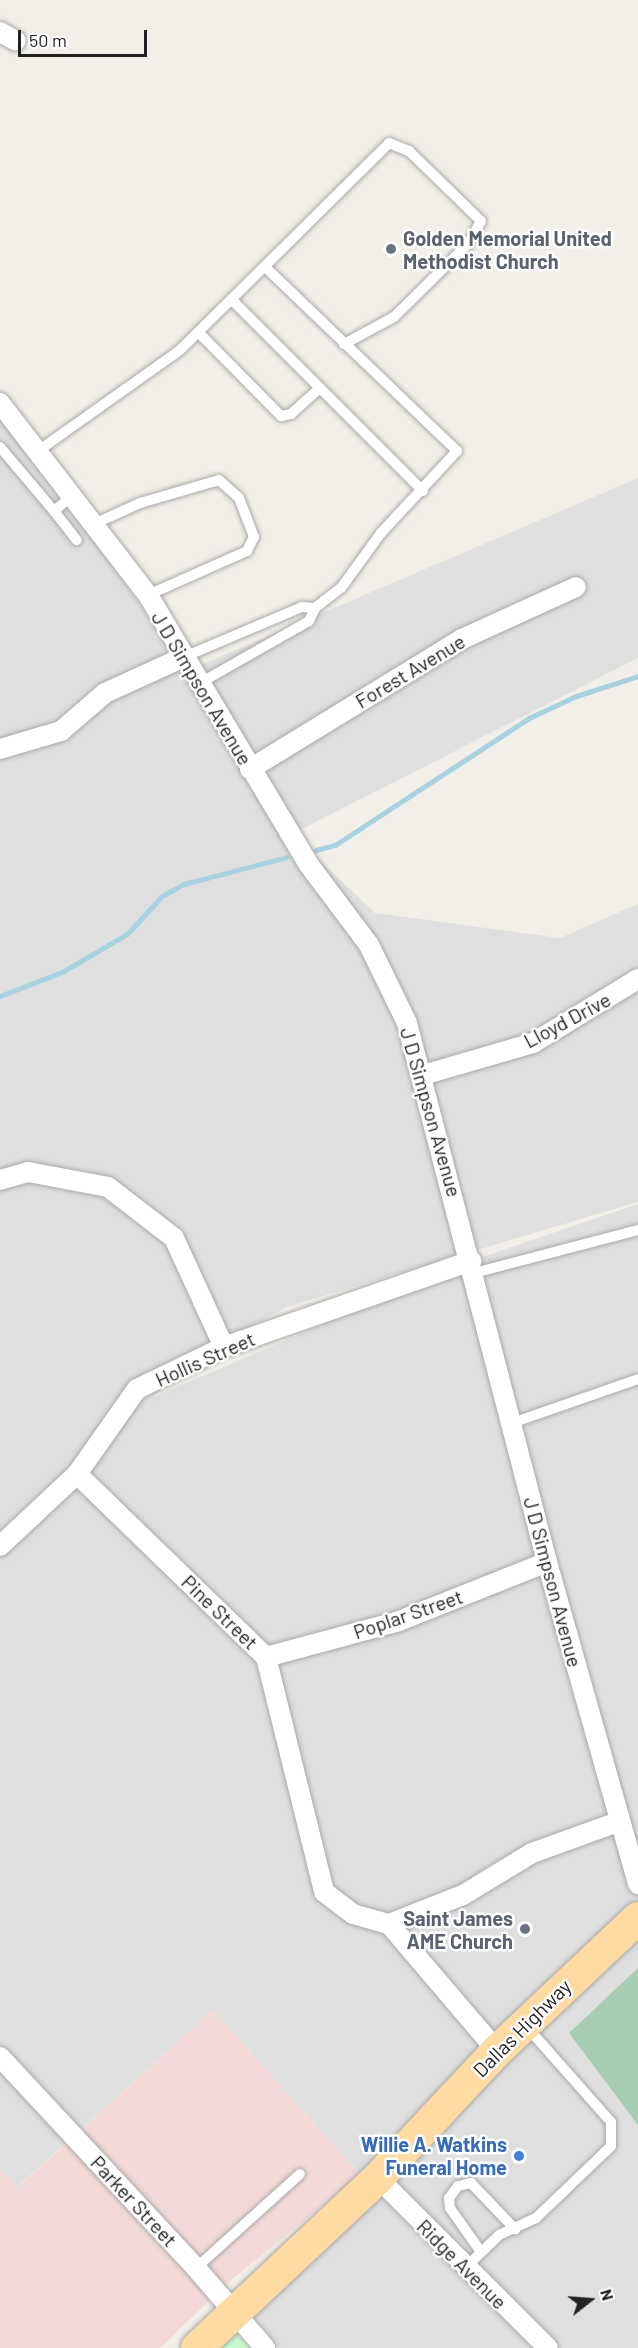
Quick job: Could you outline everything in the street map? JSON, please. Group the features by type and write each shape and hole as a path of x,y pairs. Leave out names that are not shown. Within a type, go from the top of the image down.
{"main road":[{"name":"Dallas Highway","path":"197,2348 378,2178 497,2051 638,1918"},
{"name":"Dallas Highway","path":"412,2144 451,2115 638,1941"}],"street":[{"name":"J D Simpson Avenue","path":"0,403 148,595 309,865 369,945 407,1023 423,1075 547,1562 618,1822 638,1884"},
{"name":"Forest Avenue","path":"250,769 462,639 576,587"},
{"path":"0,749 61,731 105,693 184,657"},
{"name":"Lloyd Drive","path":"423,1075 533,1042 638,979"},
{"path":"0,1180 28,1172 108,1187 174,1238 224,1347"},
{"name":"Hollis Street","path":"0,1546 77,1474 137,1389 224,1347 473,1268"},
{"name":"Pine Street","path":"77,1474 266,1658 324,1892 353,1914 389,1924"},
{"name":"Poplar Street","path":"266,1658 399,1621 547,1562"},
{"path":"497,2051 389,1924 463,1895 532,1853 618,1822"},
{"name":"Parker Street","path":"0,2057 196,2268 233,2314 265,2348"},
{"name":"Ridge Avenue","path":"378,2178 465,2268 548,2348"}],"lane":[{"path":"38,451 199,333 389,142 409,151 481,221 469,243 394,317 344,344"},
{"path":"200,683 309,621 315,608 341,588 381,533 423,491 458,451 265,267"},
{"path":"232,300 423,491"},
{"path":"199,333 281,416 291,414 320,388"},
{"path":"0,447 76,540"},
{"path":"94,524 140,502 219,480 239,498 254,537 247,551 148,595"},
{"path":"54,511 72,496"},
{"path":"184,657 302,607 315,608"},
{"path":"473,1268 638,1230"},
{"path":"512,1423 638,1378"},
{"path":"465,2268 499,2235 536,2218 597,2162 611,2146 614,2131 611,2122 535,2036"},
{"path":"196,2268 300,2174"},
{"path":"481,2252 450,2208 449,2198 458,2186 471,2183 515,2229"}],"shaded area":[{"path":"0,408 187,671 638,478 638,658 292,834 375,913 560,938 638,904 638,1202 286,1307 206,1354 151,1398 471,1261 638,1204 638,2348 279,2348 254,2318 360,2175 213,2010 16,2188 0,2169"},
{"path":"213,2010 360,2175 230,2281 160,2348 0,2348 0,2169 17,2188"}],"green space":[{"path":"638,1968 638,2125 569,2033"},
{"path":"234,2331 249,2348 217,2348"}],"waterway":[{"path":"316,850 335,845 529,718 576,696 638,676"},
{"path":"0,996 62,972 127,934 162,896 184,884 287,857"}],"place":[{"name":"Golden Memorial United Methodist Church","path":"391,249"},
{"name":"Saint James AME Church","path":"525,1929"},
{"name":"Willie A. Watkins Funeral Home","path":"519,2156"}]}
